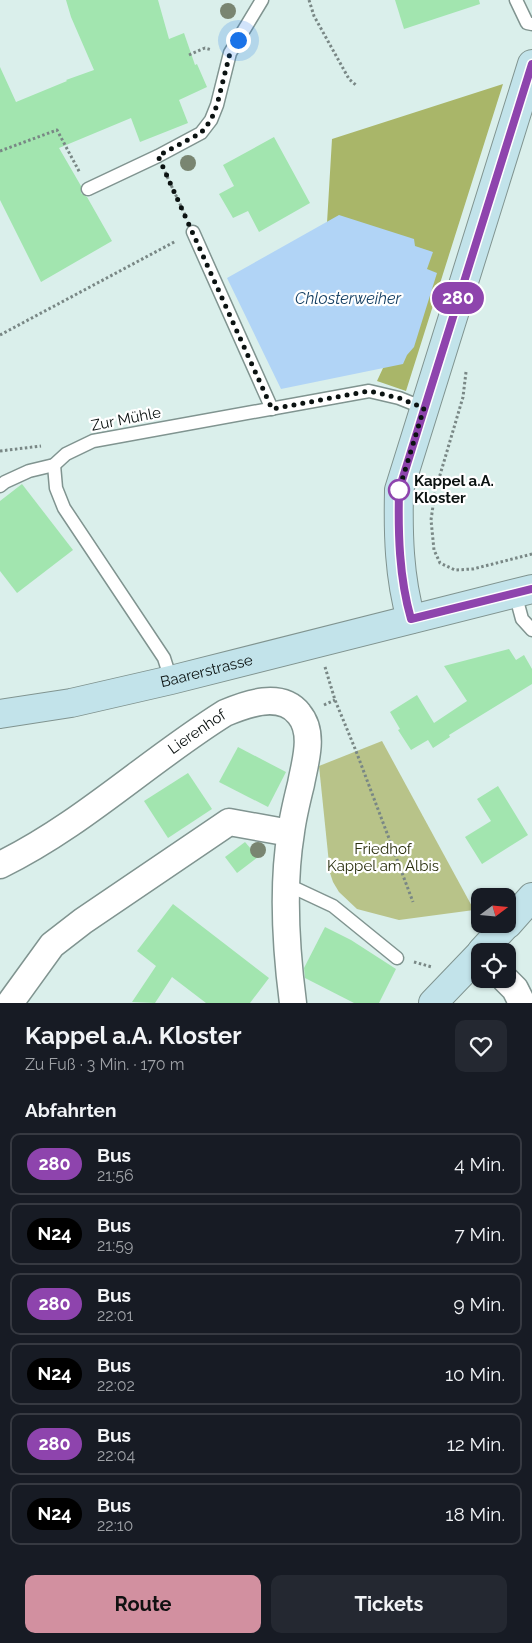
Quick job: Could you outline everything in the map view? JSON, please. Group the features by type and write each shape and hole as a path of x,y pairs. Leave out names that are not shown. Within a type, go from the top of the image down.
{"street":[{"path":"411,619 402,583 398,520 399,490 532,64"},
{"name":"Baarerstrasse","path":"0,714 71,703 171,680 523,591"},
{"name":"Lierenhof","path":"0,865 72,823 211,722 236,708 259,702 276,701 292,706 300,715 306,728 308,748 290,833 286,884 288,967 293,1003"},
{"path":"10,1003 52,945 83,921 229,822 290,833"},
{"path":"516,914 532,897"},
{"path":"489,943 499,933"},
{"path":"433,1003 471,963"},
{"path":"515,988 522,1003"}],"lane":[{"path":"88,190 201,133 211,120 217,105 230,53 262,0"},
{"path":"516,0 527,23 532,24"},
{"path":"193,232 272,409"},
{"name":"Zur Mühle","path":"54,465 66,454 93,441 369,391 399,398 424,408"},
{"path":"0,486 29,471 54,465 56,488 64,508 164,658 171,680"},
{"path":"523,591 522,619 532,630"},
{"path":"286,884 333,906 397,958"}],"path":[{"path":"309,0 314,16 349,79 358,86"},
{"path":"0,151 57,130 88,190"},
{"path":"0,335 193,232 158,156"},
{"path":"456,407 461,406 435,492 432,520 434,550 440,563 455,570 473,569 532,554"},
{"path":"325,667 335,700 413,902"},
{"path":"397,958 435,968"}],"green space":[{"path":"503,84 406,391 377,381 427,273 327,223 332,139"},
{"name":"Friedhof Kappel am Albis","path":"382,741 471,904 471,910 399,920 357,909 339,892 330,873 319,766"}],"water":[{"name":"Chlosterweiher","path":"339,215 414,239 415,246 433,252 427,269 437,273 414,347 407,355 403,364 281,389 227,278"}],"building":[{"path":"66,0 158,0 169,39 184,33 195,65 197,64 207,87 179,100 188,123 140,142 131,118 59,148 81,186 81,193 87,197 112,241 41,282 0,200 0,67 16,102 94,70 71,17"},
{"path":"395,0 479,0 480,4 404,29"},
{"path":"274,137 310,203 259,232 248,211 233,218 219,194 234,186 223,165"},
{"path":"22,484 73,550 17,593 0,571 0,501"},
{"path":"509,649 516,660 524,655 532,669 532,684 449,735 450,737 433,748 428,740 411,750 398,730 400,729 390,712 417,695 434,723 467,701 444,666"},
{"path":"238,747 286,772 268,807 219,782"},
{"path":"188,773 212,809 168,838 144,801"},
{"path":"498,786 528,835 482,864 465,837 491,821 477,799"},
{"path":"245,842 258,857 237,873 225,857"},
{"path":"173,904 269,978 250,1003 206,1003 172,977 155,1003 132,1002 156,966 137,951"},
{"path":"325,927 351,940 396,969 379,1003 354,1003 305,978 304,968"}],"bus line":[{"name":"280","path":"532,64 399,490 398,520 402,583 411,619 532,589"}],"place":[{"name":"Kappel a.A. Kloster","path":"399,490"}],"route":[{"path":"238,40 230,53 217,105 211,120 201,133 158,156 272,409 369,391 399,398 424,408 399,490"}]}
